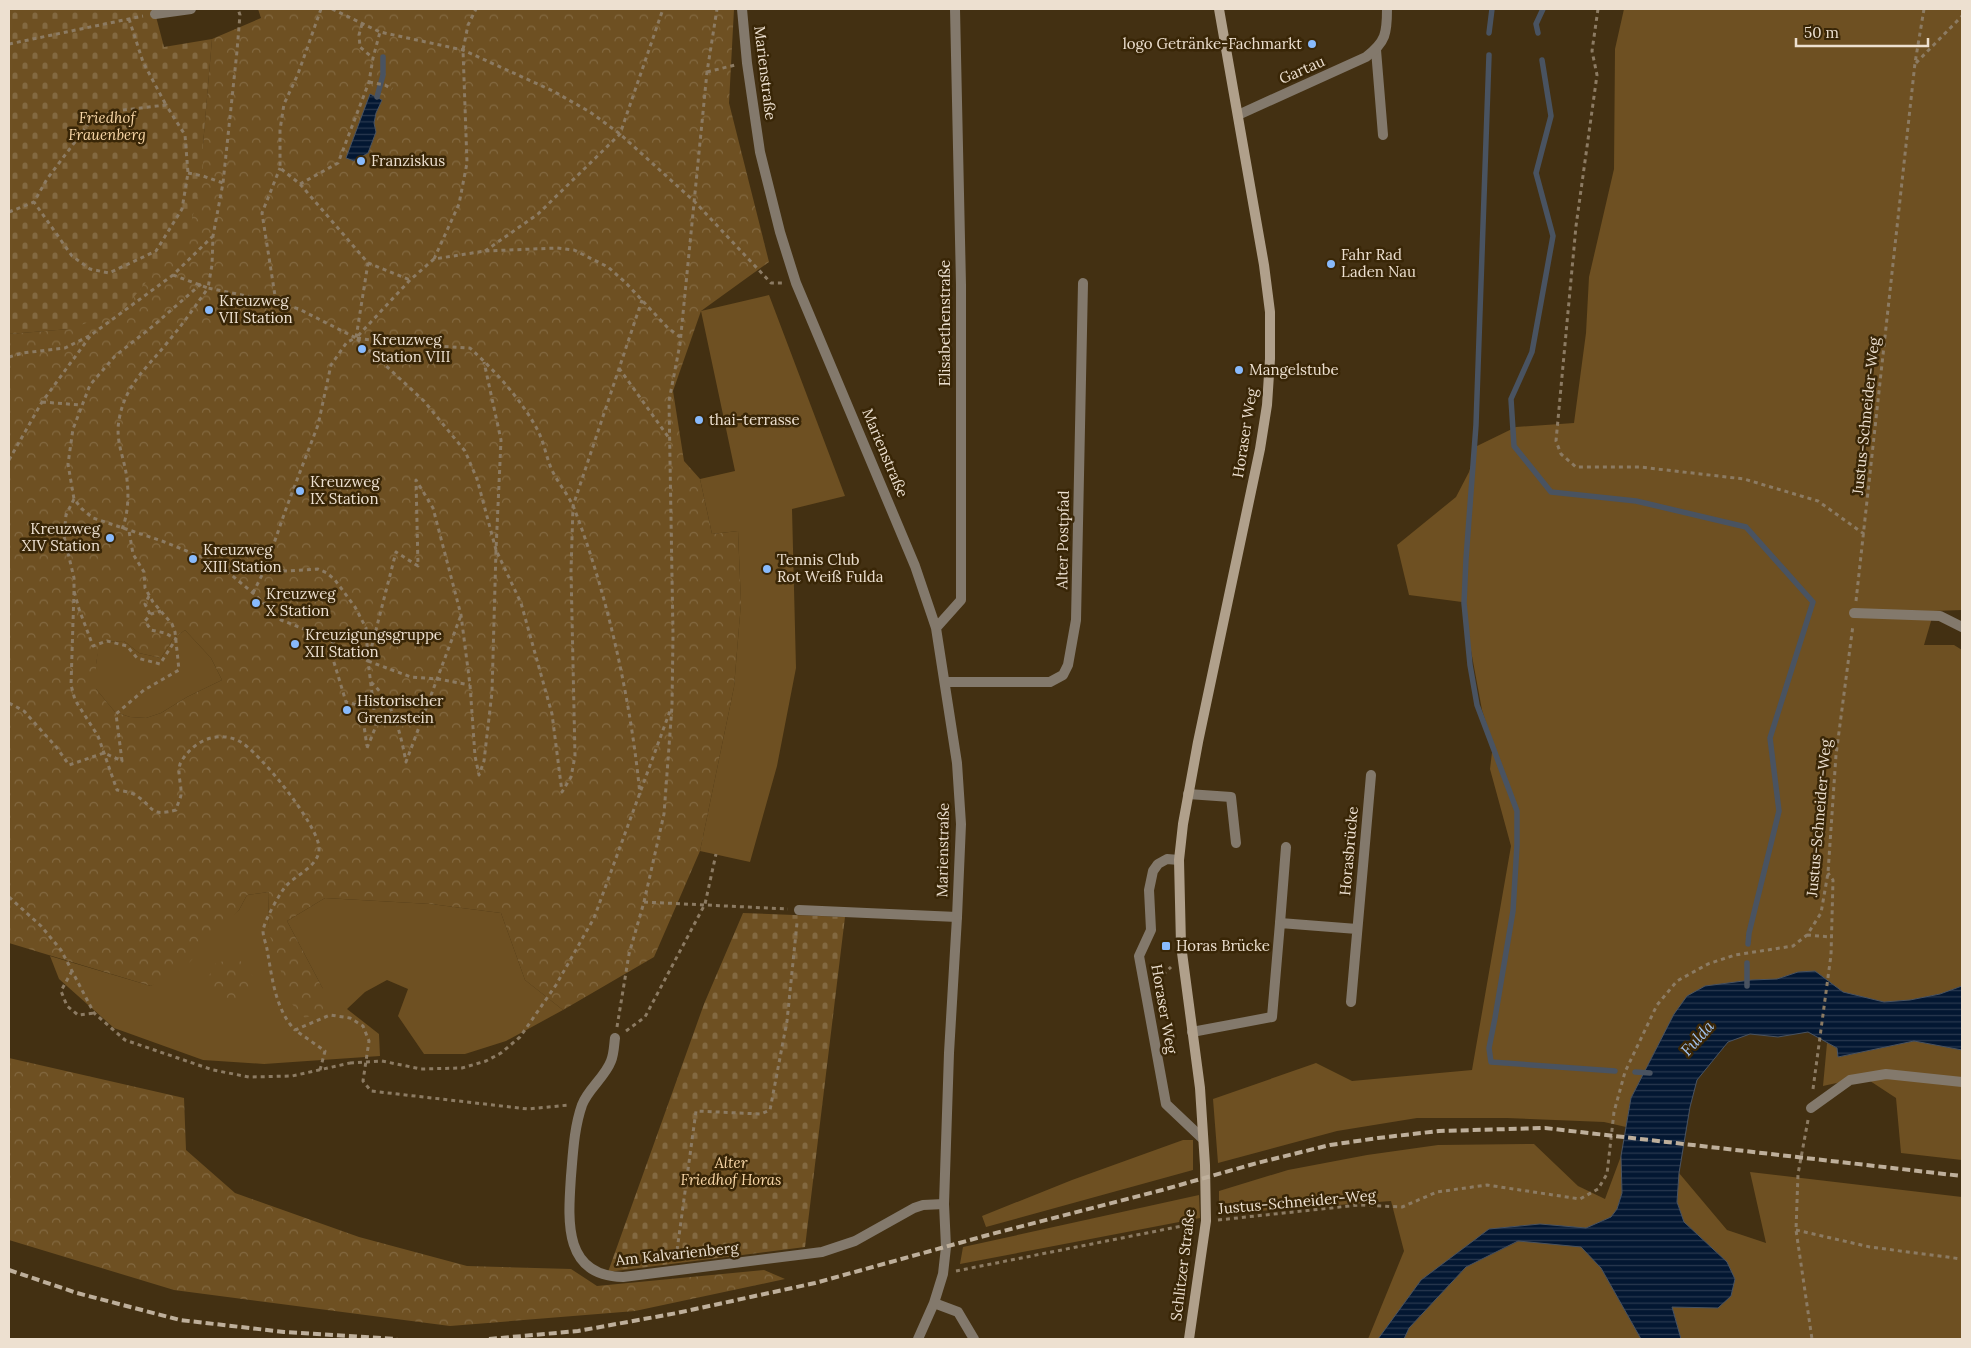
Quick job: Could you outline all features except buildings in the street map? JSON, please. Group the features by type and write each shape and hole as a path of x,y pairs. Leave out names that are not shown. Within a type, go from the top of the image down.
{"main road":[{"name":"Horaser Weg","path":"1205,1165 1200,1088 1182,957 1179,915 1179,860 1188,794 1260,449 1269,378 1270,312 1264,265 1219,9"},
{"name":"Schlitzer Straße","path":"1189,1339 1206,1221 1205,1165"}],"street":[{"path":"155,14 191,9"},
{"name":"Marienstraße","path":"742,9 747,63 760,152 780,232 796,283 912,557 936,628 957,763 961,824 948,1053 944,1204 946,1230 943,1274 934,1303 918,1339"},
{"name":"Elisabethenstraße","path":"936,628 961,600 960,246 955,9"},
{"path":"1383,135 1376,50 1382,43 1387,30 1387,9"},
{"name":"Gartau","path":"1238,115 1366,57 1376,50"},
{"name":"Alter Postpfad","path":"944,682 1050,682 1063,675 1068,665 1076,620 1083,283"},
{"path":"1854,613 1940,616 1962,627"},
{"name":"Horasbrücke","path":"1351,1002 1371,775"},
{"path":"1188,794 1231,797 1236,843"},
{"path":"1192,1032 1272,1017 1286,847"},
{"name":"Horaser Weg","path":"1179,860 1167,859 1158,864 1152,871 1150,879 1151,930 1139,956 1166,1104 1203,1139"},
{"name":"Marienstraße","path":"799,910 957,917"},
{"path":"1280,923 1357,930"},
{"name":"Am Kalvarienberg","path":"615,1038 611,1061 583,1104 573,1148 569,1206 569,1232 574,1245 586,1265 601,1274 624,1278 822,1252 855,1240 914,1208 923,1205 944,1204"},
{"path":"1811,1108 1850,1080 1886,1074 1962,1082"},
{"path":"934,1303 958,1312 974,1339"}],"path":[{"path":"122,529 125,522 128,481 117,439 119,419 124,400 137,376 188,318 208,288 212,265 213,236 223,183 237,52 240,15 238,9"},
{"path":"276,302 262,214 280,168 280,130 284,104 298,74 321,9"},
{"path":"332,9 380,32 463,50 553,91 590,112 620,134 695,202 771,283 796,283"},
{"path":"253,593 266,569 287,506 318,425 331,366 347,342 356,338 410,280 434,258 460,204 468,163 463,50 468,25 476,9"},
{"path":"484,251 538,214 620,134 664,9"},
{"path":"615,1038 629,954 644,902 664,814 672,706 669,401 681,337 707,72 717,9"},
{"path":"1598,9 1592,51 1597,75 1576,226 1556,440 1561,454 1576,467 1640,467 1744,479 1818,501 1864,534"},
{"name":"Justus-Schneider-Weg","path":"943,1274 1206,1221 1359,1206 1402,1207 1437,1192 1487,1185 1580,1199 1598,1189 1607,1174 1614,1112 1625,1072 1657,1005 1677,981 1708,964 1735,955 1793,946 1807,936 1821,913 1828,873 1836,755 1864,534 1915,63 1924,9"},
{"path":"9,44 155,14"},
{"path":"1915,63 1962,16"},
{"path":"34,202 72,256 90,269 109,273 156,251 182,209 188,173 185,135 166,105 143,62 128,19"},
{"path":"362,24 359,35 360,47 373,58"},
{"path":"300,184 338,163 369,82 380,32"},
{"path":"707,72 747,63"},
{"path":"369,82 385,85 392,89"},
{"path":"9,212 34,202 47,179 90,122 115,110 166,105"},
{"path":"280,168 300,184 368,263 410,280"},
{"path":"188,173 223,183"},
{"path":"9,358 22,353 65,348 91,335 173,275 213,236"},
{"path":"434,258 484,251 548,248 574,250 608,267 668,328 681,337"},
{"path":"356,338 368,263"},
{"path":"173,275 208,288 276,302 299,309 356,338 424,401 465,451 477,479 496,550 521,603 552,714 562,792 571,777 575,756 571,571 573,506 642,300"},
{"path":"201,284 103,367 90,385 73,429 68,464 74,499 87,514 122,529 162,541 217,563 253,593 281,620 329,639 338,647 368,661 411,677 438,679 470,685"},
{"path":"9,460 42,402 91,335"},
{"path":"356,338 391,343 470,348 512,393 537,429 554,473 573,506 599,585 619,666 636,758 640,795"},
{"path":"368,661 396,552 418,566 416,480 433,508 461,615 470,685 475,756 479,775 485,752 492,692 501,440 484,361"},
{"path":"618,368 670,438"},
{"path":"42,402 81,406"},
{"path":"74,499 66,515 64,536 74,578 71,685 75,700 98,736 117,790 136,795 152,811 163,813 176,810 181,796 180,763 191,750 214,736 231,738 246,745 280,783 307,817 318,839 320,851 310,866 286,886 263,930 272,980 287,1021 296,1030 326,1051 320,1071"},
{"path":"9,703 24,710 69,765 104,753 122,761 116,714 144,690 179,670 176,639 172,624 145,588 144,572 133,554 129,531"},
{"path":"266,569 287,571 318,569 327,573 335,580 355,607 366,628 376,726 368,748 361,706 346,702 333,659 338,647"},
{"path":"74,590 93,646 107,641 127,646 137,658 160,664 176,639"},
{"path":"149,595 145,604 151,614"},
{"path":"161,611 151,614 146,621 151,630 165,633 176,639"},
{"path":"370,681 383,694 394,718 401,734 406,762 461,615"},
{"path":"9,897 41,926 60,950 94,1013 125,1040 213,1070 248,1077 292,1076 350,1063 382,1061 421,1069 462,1068 486,1061 501,1053 520,1038 556,985 594,918 672,706"},
{"path":"615,1038 645,1018 705,904 716,854"},
{"path":"1812,1339 1796,1230 1798,1174 1811,1108 1828,973 1833,880 1828,873"},
{"path":"644,902 799,910 787,1021 770,1110 762,1114 696,1111 675,1270"},
{"path":"1807,936 1831,937"},
{"path":"1145,990 1182,957"},
{"path":"72,971 61,991 68,1006 78,1015 94,1013"},
{"path":"296,1030 330,1015 350,1018 363,1026 369,1041 363,1081 371,1091 528,1110 583,1104"},
{"path":"1796,1230 1870,1247 1962,1259"}],"green space":[{"name":"Friedhof Frauenberg","path":"9,9 154,9 164,47 212,39 203,145 203,176 189,230 124,309 70,329 9,334"},
{"path":"258,9 734,9 729,103 769,262 701,311 673,391 684,461 700,479 712,534 738,531 741,603 734,687 700,851 654,957 563,1010 525,980 501,913 431,904 325,898 287,921 323,989 323,1011 305,1018 292,1004 273,948 268,927 269,892 247,895 239,910 185,967 151,986 9,943 9,334 69,329 203,145 212,39 261,18","holes":["185,630 211,658 222,680 187,697 161,713 146,718 130,717 115,712 96,689 96,664 100,642 124,641 139,653 161,658 173,639"]},
{"path":"1624,9 1962,9 1962,610 1934,611 1924,645 1954,645 1962,650 1962,986 1940,994 1910,1000 1884,1002 1843,992 1815,971 1798,972 1777,979 1751,980 1705,986 1674,1015 1631,1098 1626,1127 1604,1122 1507,1118 1417,1118 1337,1131 1218,1163 1213,1099 1316,1063 1352,1081 1472,1070 1511,846 1490,769 1493,744 1482,710 1462,602 1409,595 1397,545 1456,497 1469,472 1477,446 1516,427 1574,423 1586,333 1589,277 1614,169 1615,49"},
{"name":"Tennis Club Rot Weiß Fulda","path":"769,295 845,496 792,509 796,668 777,766 750,862 700,851 734,687 741,603 738,531 712,534 700,479 735,471 701,311"},
{"path":"185,630 211,658 222,680 187,697 161,713 146,718 130,717 115,712 96,689 96,664 99,642 124,641 139,653 161,658 173,639"},
{"path":"269,892 268,927 323,989 287,921 325,898 431,904 501,913 525,980 563,1010 506,1041 465,1054 424,1054 398,1016 408,989 387,980 365,992 347,1009 379,1034 380,1056 264,1064 203,1060 114,1028 59,979 50,956 151,986 239,910 247,895"},
{"name":"Alter Friedhof Horas","path":"743,913 845,917 805,1247 608,1272 704,1004"},
{"path":"237,958 251,971 256,990 243,1002 218,998 206,981 216,963"},
{"path":"1914,1041 1962,1050 1962,1160 1901,1153 1896,1098 1864,1077 1823,1086 1827,1043 1837,1048 1839,1057"},
{"path":"9,1058 184,1098 186,1150 235,1193 359,1237 467,1266 571,1269 597,1286 764,1270 785,1279 635,1311 450,1326 174,1290 9,1240"},
{"path":"1183,1140 1193,1140 1193,1170 986,1227 982,1216 1072,1180"},
{"path":"1534,1144 1578,1186 1605,1199 1621,1156 1622,1193 1617,1209 1611,1217 1586,1228 1540,1224 1489,1229 1378,1339 1368,1339 1404,1251 1391,1201 1219,1214 1219,1191 1288,1170 1367,1155 1438,1145"},
{"path":"1750,1172 1962,1197 1962,1339 1681,1339 1672,1307 1718,1308 1727,1262 1684,1222 1677,1202 1679,1173 1727,1230 1766,1243"},
{"path":"1199,1195 1200,1218 960,1264 963,1247"},
{"path":"1519,1241 1581,1246 1601,1268 1641,1339 1404,1339 1409,1328 1466,1267"}],"water":[{"path":"370,94 382,100 374,123 376,132 368,153 354,161 346,158"},
{"name":"Fulda","path":"1815,971 1843,992 1884,1002 1910,1000 1940,994 1962,986 1962,1050 1914,1041 1838,1057 1837,1048 1808,1032 1778,1037 1750,1034 1728,1042 1697,1080 1690,1107 1679,1173 1677,1202 1684,1222 1727,1262 1735,1279 1731,1296 1718,1308 1672,1307 1681,1339 1641,1339 1601,1268 1581,1247 1518,1241 1466,1267 1409,1328 1404,1339 1378,1339 1421,1280 1489,1229 1540,1224 1586,1228 1611,1217 1617,1209 1622,1193 1621,1156 1631,1098 1674,1014 1687,996 1705,986 1751,980 1777,979 1798,972"}],"waterway":[{"path":"1489,33 1492,9"},
{"path":"1538,33 1536,24 1543,9"},
{"path":"1489,55 1476,425 1464,603 1470,665 1477,705 1517,811 1513,911 1489,1048 1491,1062 1615,1071"},
{"path":"377,97 383,75 383,57"},
{"path":"1542,60 1551,116 1536,173 1553,236 1532,352 1511,399 1514,446 1551,492 1636,501 1746,527 1813,602 1770,738 1779,811 1749,933 1748,944"},
{"path":"1747,963 1747,986"},
{"path":"1635,1072 1650,1073"}],"railway":[{"path":"489,1339 578,1331 677,1313 815,1283 988,1235 1330,1145 1439,1131 1545,1128 1962,1176"},
{"path":"9,1270 77,1293 180,1320 284,1332 397,1339"}],"place":[{"name":"logo Getränke-Fachmarkt","path":"1312,44"},
{"name":"Franziskus","path":"361,161"},
{"name":"Fahr Rad Laden Nau","path":"1331,264"},
{"name":"Kreuzweg VII Station","path":"209,310"},
{"name":"Kreuzweg Station VIII","path":"362,349"},
{"name":"Mangelstube","path":"1239,370"},
{"name":"thai-terrasse","path":"699,420"},
{"name":"Kreuzweg IX Station","path":"300,491"},
{"name":"Kreuzweg XIV Station","path":"110,538"},
{"name":"Kreuzweg XIII Station","path":"193,559"},
{"name":"Tennis Club Rot Weiß Fulda","path":"767,569"},
{"name":"Kreuzweg X Station","path":"256,603"},
{"name":"Kreuzigungsgruppe XII Station","path":"295,644"},
{"name":"Historischer Grenzstein","path":"347,710"},
{"name":"Horas Brücke","path":"1166,946"}]}
